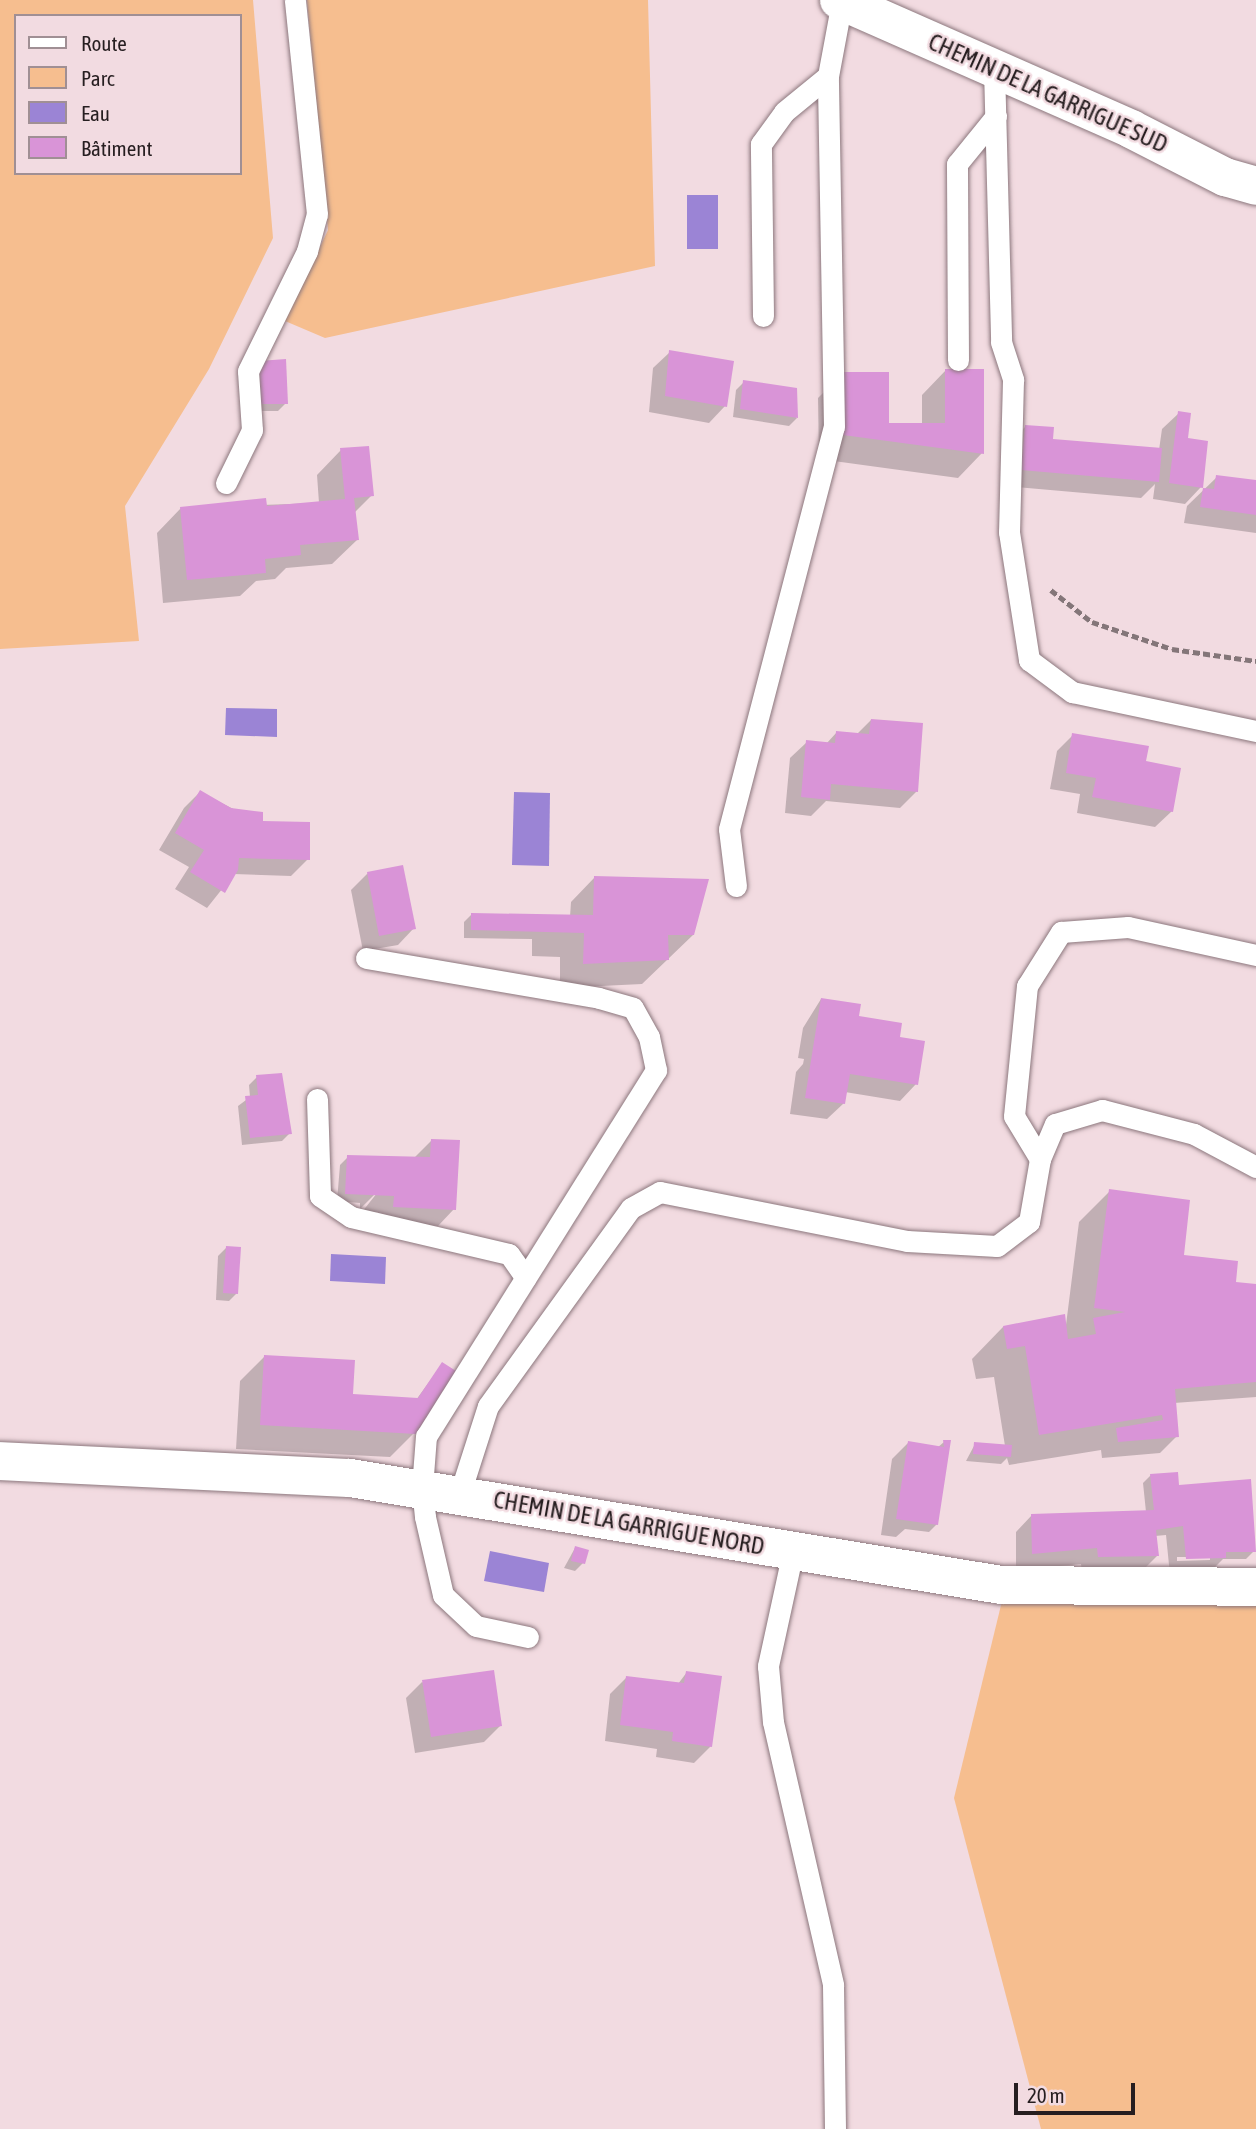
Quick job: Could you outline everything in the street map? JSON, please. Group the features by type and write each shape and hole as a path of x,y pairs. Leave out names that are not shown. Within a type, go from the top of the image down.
{"street":[{"name":"CHEMIN DE LA GARRIGUE SUD","path":"841,1 994,68 1225,177 1256,186"},
{"name":"CHEMIN DE LA GARRIGUE NORD","path":"0,1461 351,1478 460,1493 1001,1585 1256,1587"}],"lane":[{"path":"226,483 252,430 252,362 307,251 317,214 295,0"},
{"path":"736,886 729,829 834,427 828,76 841,1"},
{"path":"994,68 1001,342 1013,380 1009,532 1029,660 1072,692 1256,731"},
{"path":"763,316 761,144 784,112 828,76"},
{"path":"958,360 957,164 996,116"},
{"path":"1040,1159 1014,1115 1027,986 1061,932 1128,927 1256,955"},
{"path":"366,958 599,998 634,1008 649,1037 656,1070 426,1436 422,1488 443,1595 476,1626 528,1637"},
{"path":"317,1099 320,1196 351,1217 509,1254 526,1278"},
{"path":"460,1493 488,1406 631,1208 660,1192 907,1241 997,1246 1029,1222 1040,1159 1055,1124 1102,1110 1194,1134 1256,1167"},
{"path":"793,1551 768,1666 772,1723 833,1984 835,2129"}],"path":[{"path":"1040,581 1092,622 1172,649 1256,661"}],"green space":[{"path":"0,0 253,0 273,238 209,369 125,506 139,641 0,649"},
{"path":"307,0 648,0 655,266 325,338 285,321 328,230"},
{"path":"1003,1597 1256,1603 1256,2129 1041,2129 954,1798"}],"water":[{"path":"687,195 718,195 718,249 687,249"},
{"path":"226,708 277,709 277,737 225,735"},
{"path":"514,792 550,793 549,866 512,865"},
{"path":"331,1254 386,1257 385,1284 330,1281"},
{"path":"490,1551 549,1563 544,1592 484,1581"}],"building":[{"path":"669,350 734,361 727,407 665,396"},
{"path":"286,359 288,404 261,404 259,361"},
{"path":"945,369 984,369 984,454 843,435 841,372 889,372 889,423 945,423"},
{"path":"743,380 797,388 798,418 740,409"},
{"path":"1178,411 1191,413 1188,438 1208,441 1203,488 1169,483"},
{"path":"1025,425 1054,427 1053,439 1162,448 1159,482 1021,470"},
{"path":"369,446 374,496 354,498 359,540 300,545 301,555 265,559 266,573 187,580 180,507 266,498 267,506 345,499 340,448"},
{"path":"1216,475 1256,480 1256,515 1200,507 1203,488 1214,489"},
{"path":"871,719 923,723 918,792 831,784 830,800 801,797 806,740 835,743 836,731 869,734"},
{"path":"1072,733 1149,746 1146,761 1181,768 1173,812 1092,797 1096,778 1066,773"},
{"path":"200,790 231,808 263,812 263,821 310,822 310,860 239,858 238,870 225,893 190,872 204,850 175,833"},
{"path":"403,865 416,929 379,936 367,872"},
{"path":"594,876 709,879 694,935 668,935 669,960 583,964 584,933 471,930 471,913 593,915"},
{"path":"821,998 861,1004 859,1016 902,1023 900,1037 925,1041 918,1085 850,1074 845,1104 805,1098"},
{"path":"282,1073 292,1134 250,1138 245,1096 258,1095 256,1075"},
{"path":"431,1139 460,1140 456,1210 393,1207 394,1196 345,1194 347,1155 430,1157"},
{"path":"1109,1189 1190,1200 1184,1255 1238,1261 1236,1282 1256,1284 1256,1382 1175,1389 1179,1437 1118,1442 1116,1428 1163,1420 1162,1415 1039,1435 1025,1346 1007,1349 1003,1326 1065,1314 1068,1339 1096,1334 1093,1318 1125,1312 1094,1308"},
{"path":"226,1246 241,1247 238,1294 223,1293"},
{"path":"264,1355 355,1360 353,1394 418,1398 442,1362 456,1371 416,1434 260,1425"},
{"path":"943,1440 951,1440 938,1525 896,1519 908,1441 944,1447"},
{"path":"974,1442 1012,1445 1011,1457 973,1454"},
{"path":"1178,1472 1179,1485 1251,1479 1256,1552 1226,1552 1226,1558 1186,1559 1183,1526 1156,1530 1159,1556 1098,1557 1097,1548 1032,1554 1031,1514 1154,1510 1150,1474"},
{"path":"575,1546 589,1550 585,1564 571,1561"},
{"path":"494,1670 502,1726 431,1737 422,1680"},
{"path":"686,1671 722,1676 712,1747 672,1741 673,1732 620,1725 626,1676 684,1683"}]}
